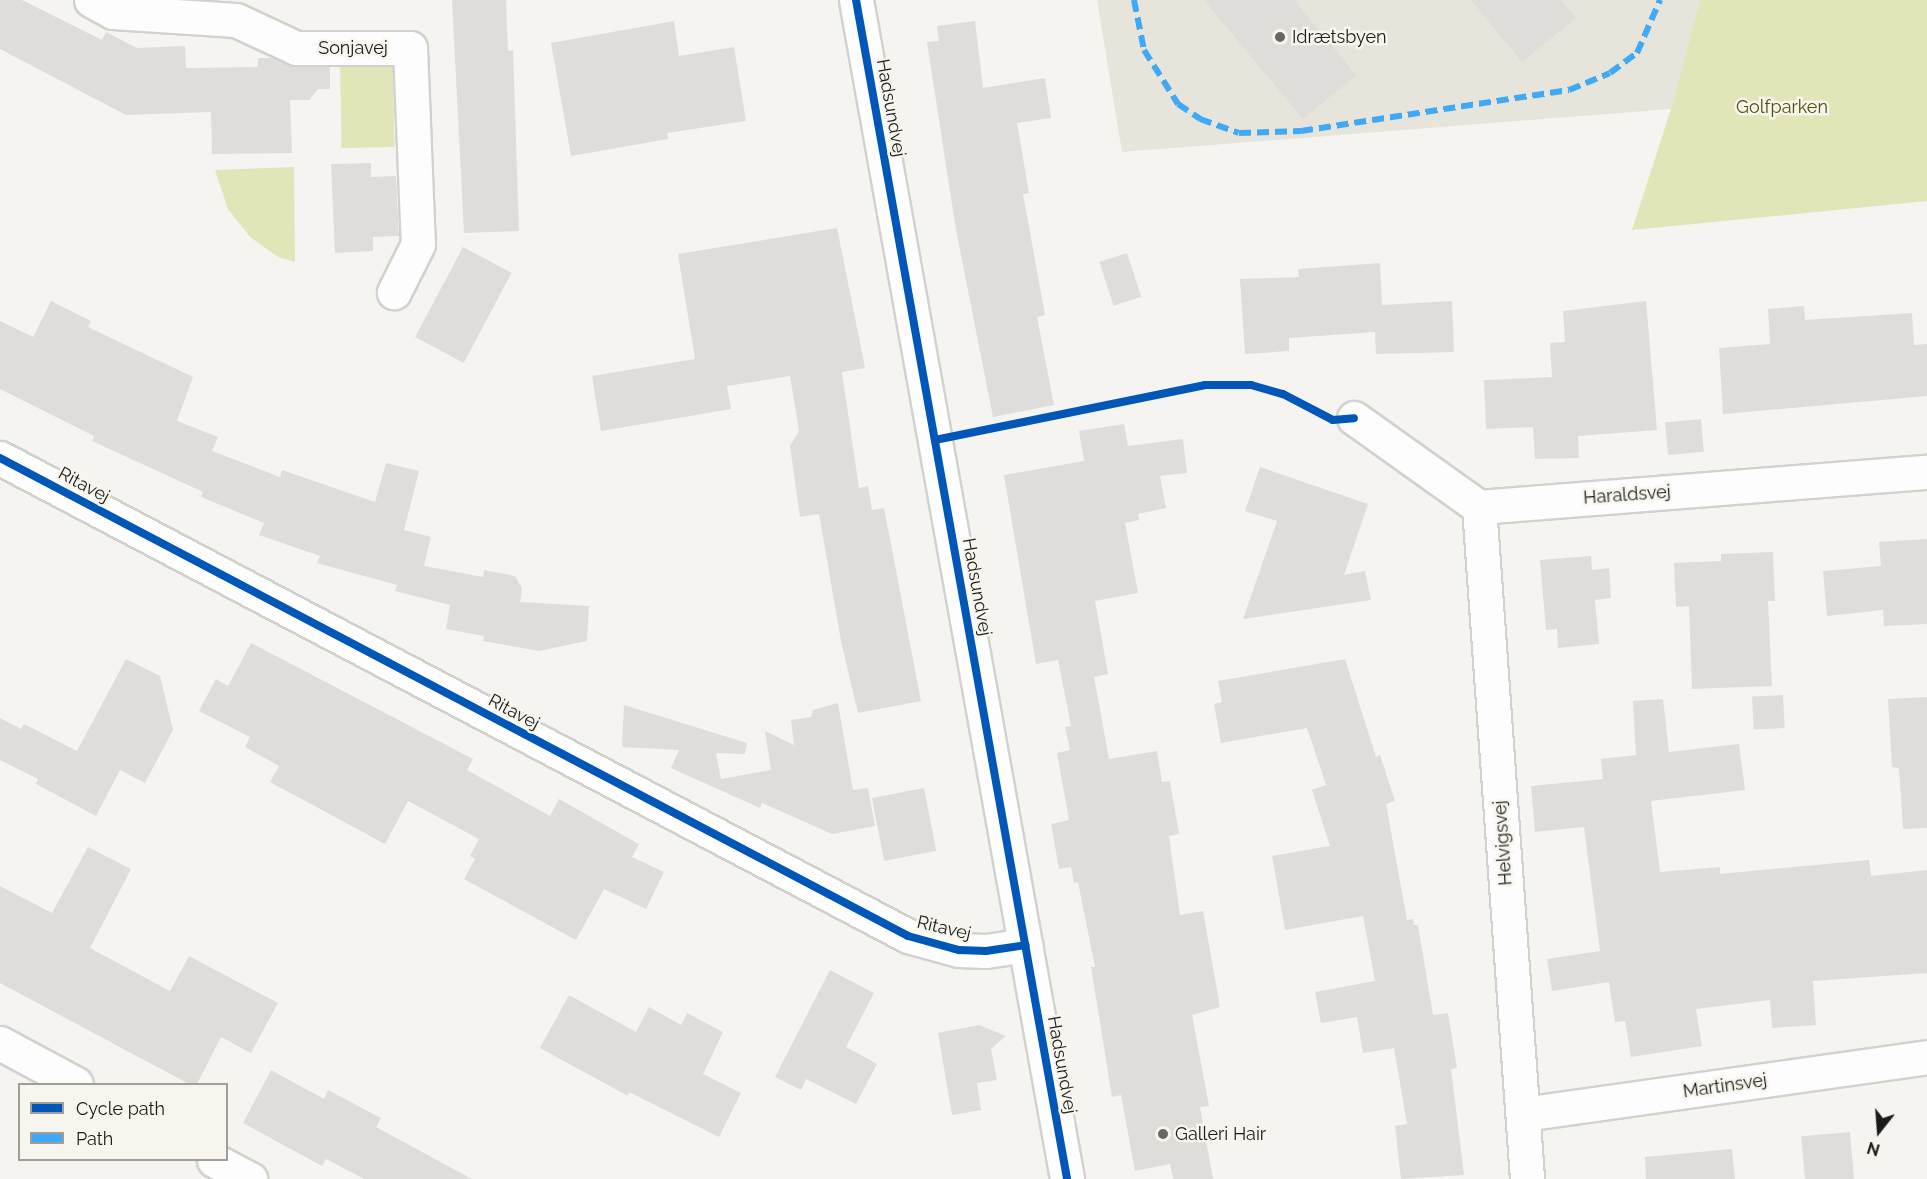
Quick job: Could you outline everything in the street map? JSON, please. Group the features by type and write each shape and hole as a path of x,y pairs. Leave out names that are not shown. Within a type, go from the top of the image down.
{"street":[{"name":"Sonjavej","path":"91,0 114,12 236,20 296,48 410,48 418,244 394,292"},
{"name":"Hadsundvej","path":"856,0 1067,1179"},
{"path":"1354,418 1479,507"},
{"name":"Ritavej","path":"0,458 908,936 959,950 986,951 1026,945"},
{"name":"Haraldsvej","path":"1479,507 1927,472"},
{"name":"Helvigsvej","path":"1479,507 1527,1179"},
{"path":"0,1043 74,1083"},
{"name":"Martinsvej","path":"1522,1114 1927,1057"},
{"path":"216,1161 250,1179"}],"shaded area":[{"path":"1097,0 1700,0 1671,109 1122,152"}],"green space":[{"name":"Golfparken","path":"1700,0 1927,0 1927,201 1632,230 1671,109"},
{"path":"393,62 394,147 341,148 340,63"},
{"path":"294,167 295,262 278,257 250,237 228,209 215,170"}],"building":[{"path":"0,0 22,0 102,40 106,32 137,48 185,46 186,68 258,67 258,58 272,58 296,67 330,67 330,89 318,89 309,100 290,100 292,153 212,154 211,112 126,115 0,49"},
{"path":"452,0 506,0 508,51 513,50 519,231 464,233"},
{"name":"Idrætsbyen","path":"1204,0 1294,0 1356,75 1303,119"},
{"path":"1471,0 1561,0 1576,18 1522,62"},
{"path":"674,21 679,56 734,47 746,121 667,133 668,139 571,156 551,43"},
{"path":"975,21 983,88 1045,78 1051,118 1017,123 1029,193 1023,194 1045,315 1037,317 1054,405 993,417 956,230 927,42 939,41 937,26"},
{"path":"371,163 371,177 396,176 399,236 373,237 373,251 335,253 331,164"},
{"path":"837,228 865,368 842,372 859,488 868,486 872,510 884,508 921,701 858,713 841,641 819,514 800,517 790,446 799,431 790,376 727,386 731,409 601,431 592,376 695,359 678,254"},
{"path":"463,247 512,273 464,363 415,337"},
{"path":"1127,253 1141,297 1114,306 1099,262"},
{"path":"1380,263 1382,305 1452,301 1454,352 1376,354 1375,332 1289,338 1289,351 1245,354 1240,279 1299,277 1298,269"},
{"path":"51,301 91,321 88,327 193,377 177,421 218,437 212,451 280,477 282,470 375,502 386,463 419,471 404,530 431,537 424,566 483,577 484,570 515,576 522,588 520,602 589,606 587,641 539,651 483,641 484,636 446,629 450,605 395,591 397,585 317,563 320,556 259,535 264,523 201,497 203,492 92,441 94,436 0,389 0,321 33,337"},
{"path":"1646,301 1657,430 1578,436 1579,458 1535,459 1533,427 1486,429 1484,380 1552,377 1550,343 1565,342 1563,311"},
{"path":"1804,306 1805,320 1912,313 1914,345 1927,344 1927,396 1723,414 1719,348 1770,344 1768,309"},
{"path":"1701,419 1704,452 1668,455 1665,422"},
{"path":"1124,424 1128,446 1183,439 1187,473 1160,476 1166,508 1138,514 1139,520 1125,523 1138,593 1095,601 1108,674 1094,677 1109,759 1157,751 1162,782 1170,781 1179,834 1169,836 1180,915 1203,911 1220,1007 1192,1015 1209,1106 1200,1107 1213,1179 1173,1179 1170,1164 1135,1171 1121,1095 1112,1097 1091,967 1095,967 1078,882 1074,883 1071,867 1059,869 1051,824 1069,820 1057,753 1070,750 1065,727 1071,726 1058,660 1036,664 1004,475 1084,461 1079,431"},
{"path":"1260,467 1368,504 1344,575 1365,571 1371,600 1243,619 1277,521 1245,511"},
{"path":"1927,539 1927,624 1884,626 1883,610 1827,616 1823,571 1881,566 1879,542"},
{"path":"1773,552 1775,601 1768,601 1772,686 1692,689 1689,606 1676,607 1674,563 1721,561 1721,554"},
{"path":"1591,556 1592,570 1609,568 1611,598 1595,600 1599,644 1558,648 1557,629 1546,630 1540,560"},
{"path":"251,643 473,759 467,770 550,816 559,799 639,844 632,857 664,872 646,909 604,889 576,940 464,879 475,859 470,856 479,839 408,801 385,844 270,782 279,766 245,747 250,737 199,711 216,679 228,686"},
{"path":"126,659 160,676 173,730 145,783 120,770 96,816 36,784 38,779 0,760 0,718 21,729 24,724 77,751"},
{"path":"1345,659 1376,757 1380,755 1395,801 1386,804 1407,920 1413,919 1414,925 1418,925 1433,1015 1448,1013 1457,1068 1451,1069 1464,1175 1401,1179 1395,1126 1407,1124 1394,1048 1363,1053 1357,1017 1321,1023 1315,992 1375,981 1363,916 1285,930 1272,856 1330,846 1312,790 1326,785 1307,728 1221,743 1214,704 1222,702 1218,681"},
{"path":"1783,695 1785,728 1754,730 1752,697"},
{"path":"1927,697 1927,828 1903,829 1899,768 1892,767 1888,699"},
{"path":"1663,699 1669,752 1739,744 1745,790 1651,801 1660,872 1720,867 1720,874 1869,860 1871,876 1927,870 1927,973 1813,981 1816,1025 1772,1028 1770,1000 1696,1009 1702,1046 1631,1057 1625,1021 1615,1022 1609,982 1552,991 1547,959 1600,951 1584,827 1535,832 1531,786 1603,779 1601,759 1636,755 1633,701"},
{"path":"838,703 853,790 868,788 875,826 832,834 762,803 760,808 671,768 679,750 622,747 624,705 747,743 745,754 716,753 721,779 771,770 765,731 794,745 791,720 811,717 813,710"},
{"path":"924,788 936,851 884,861 872,798"},
{"path":"88,847 131,869 90,948 170,991 189,956 278,1003 251,1053 221,1037 198,1083 187,1083 0,983 0,886 52,913"},
{"path":"830,970 874,993 846,1047 877,1064 856,1104 806,1079 801,1090 775,1077"},
{"path":"569,995 636,1032 649,1007 681,1025 687,1013 723,1032 703,1074 741,1093 719,1137 629,1092 628,1096 540,1048"},
{"path":"979,1025 1006,1036 991,1049 997,1080 977,1083 981,1110 952,1115 938,1033"},
{"path":"271,1070 324,1099 328,1090 381,1118 376,1127 472,1179 364,1179 326,1159 322,1166 243,1123"},
{"path":"1850,1132 1854,1179 1805,1179 1801,1136"},
{"path":"1732,1149 1735,1179 1646,1179 1645,1157"}],"marked path":[{"path":"1134,0 1144,50 1178,104 1200,119 1239,133 1301,131 1569,90 1610,73 1637,53 1660,0"}],"cycle path":[{"path":"856,0 1067,1179"},
{"path":"935,440 1205,385 1251,385 1283,394 1333,420 1354,418"},
{"path":"0,458 908,936 959,950 986,951 1026,945"}],"place":[{"name":"Idrætsbyen","path":"1280,37"},
{"name":"Galleri Hair","path":"1163,1134"}]}
